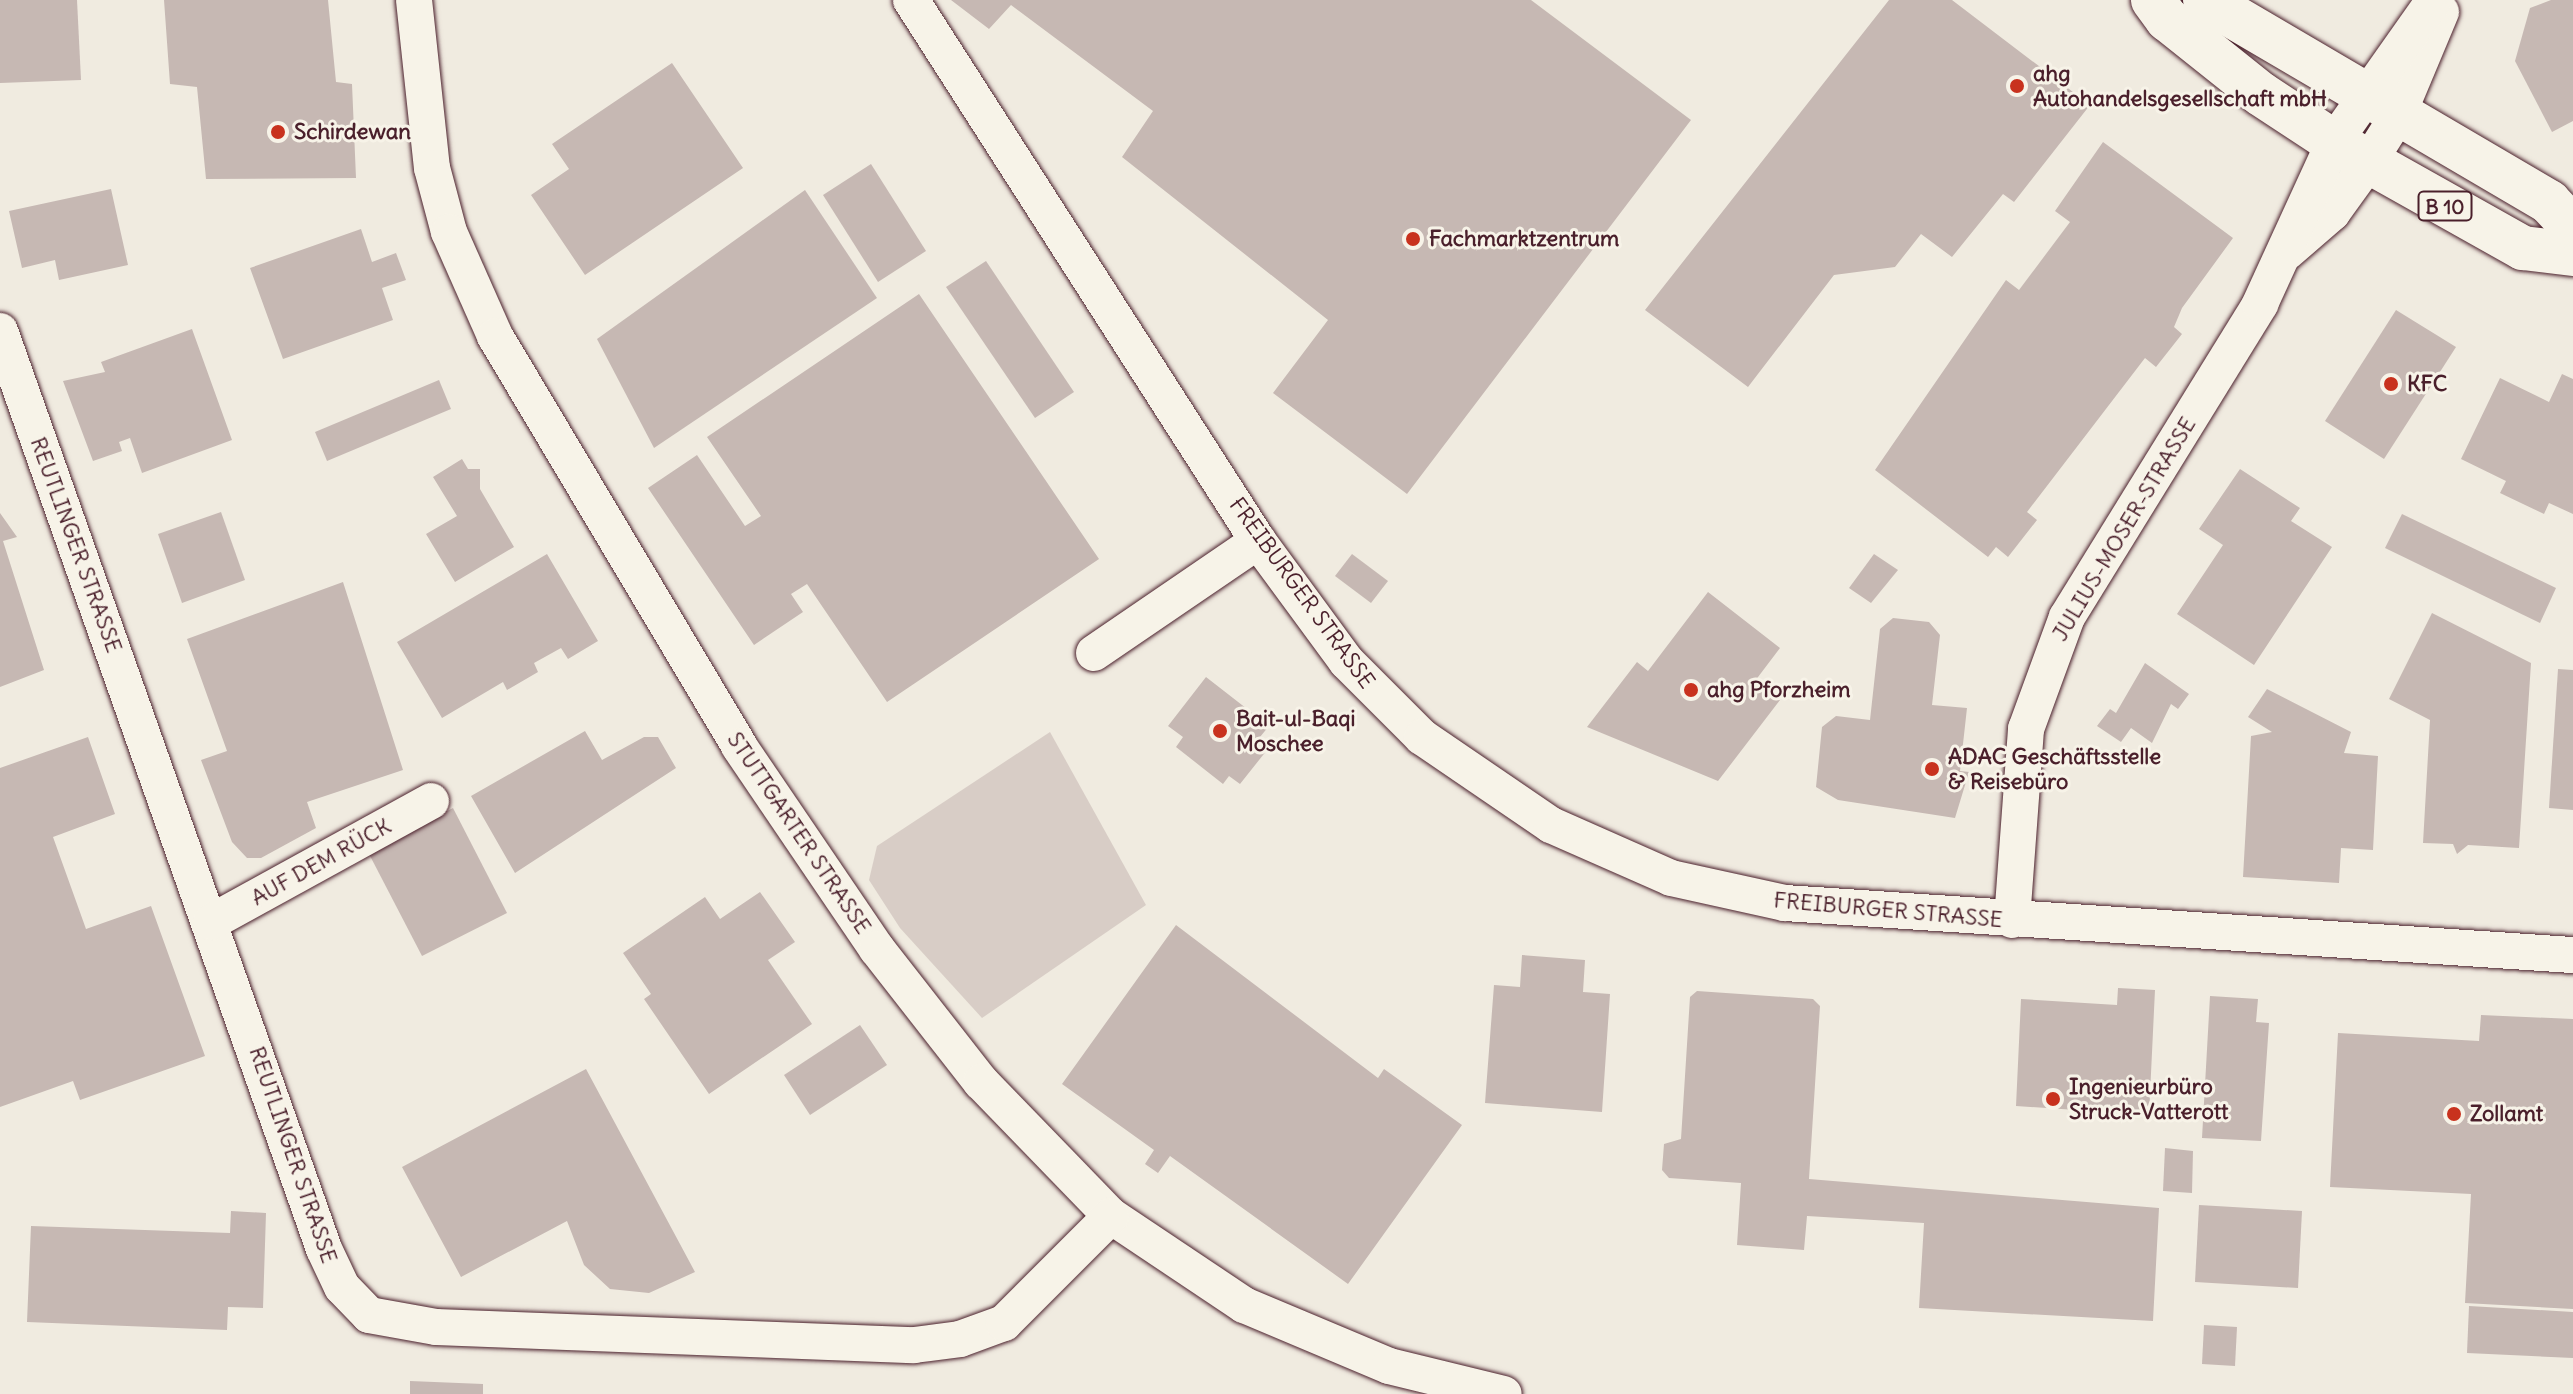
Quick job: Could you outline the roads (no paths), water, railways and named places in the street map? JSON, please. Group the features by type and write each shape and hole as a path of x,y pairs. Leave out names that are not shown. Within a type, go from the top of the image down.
{"main road":[{"name":"B 10","path":"2153,0 2226,66 2351,153 2523,248 2573,254"},
{"name":"B 10","path":"2205,0 2380,106 2549,202 2573,228"}],"street":[{"name":"STUTTGARTER STRASSE","path":"414,0 420,103 449,232 528,396 730,733 868,937 992,1095 1111,1216 1244,1305 1386,1380 1504,1394"},
{"name":"FREIBURGER STRASSE","path":"911,0 1258,541 1384,702 1464,770 1551,825 1671,878 1752,897 2012,920 2573,955"},
{"path":"2380,106 2434,0"},
{"path":"2380,106 2444,0"},
{"name":"JULIUS-MOSER-STRASSE","path":"2012,920 2021,758 2045,667 2067,617 2286,253 2332,213 2351,153 2380,106"},
{"name":"REUTLINGER STRASSE","path":"0,331 331,1268 362,1309 400,1325 914,1345 960,1339 1013,1315 1111,1216"},
{"path":"1094,653 1258,541"},
{"name":"AUF DEM RÜCK","path":"211,922 431,801"}],"place":[{"name":"ahg Autohandelsgesellschaft mbH","path":"2017,86"},
{"name":"Schirdewan","path":"278,132"},
{"name":"Fachmarktzentrum","path":"1413,239"},
{"name":"KFC","path":"2391,384"},
{"name":"ahg Pforzheim","path":"1691,690"},
{"name":"Bait-ul-Baqi Moschee","path":"1220,731"},
{"name":"ADAC Geschäftsstelle & Reisebüro","path":"1932,769"},
{"name":"Ingenieurbüro Struck-Vatterott","path":"2053,1099"},
{"name":"Zollamt","path":"2454,1114"}]}
